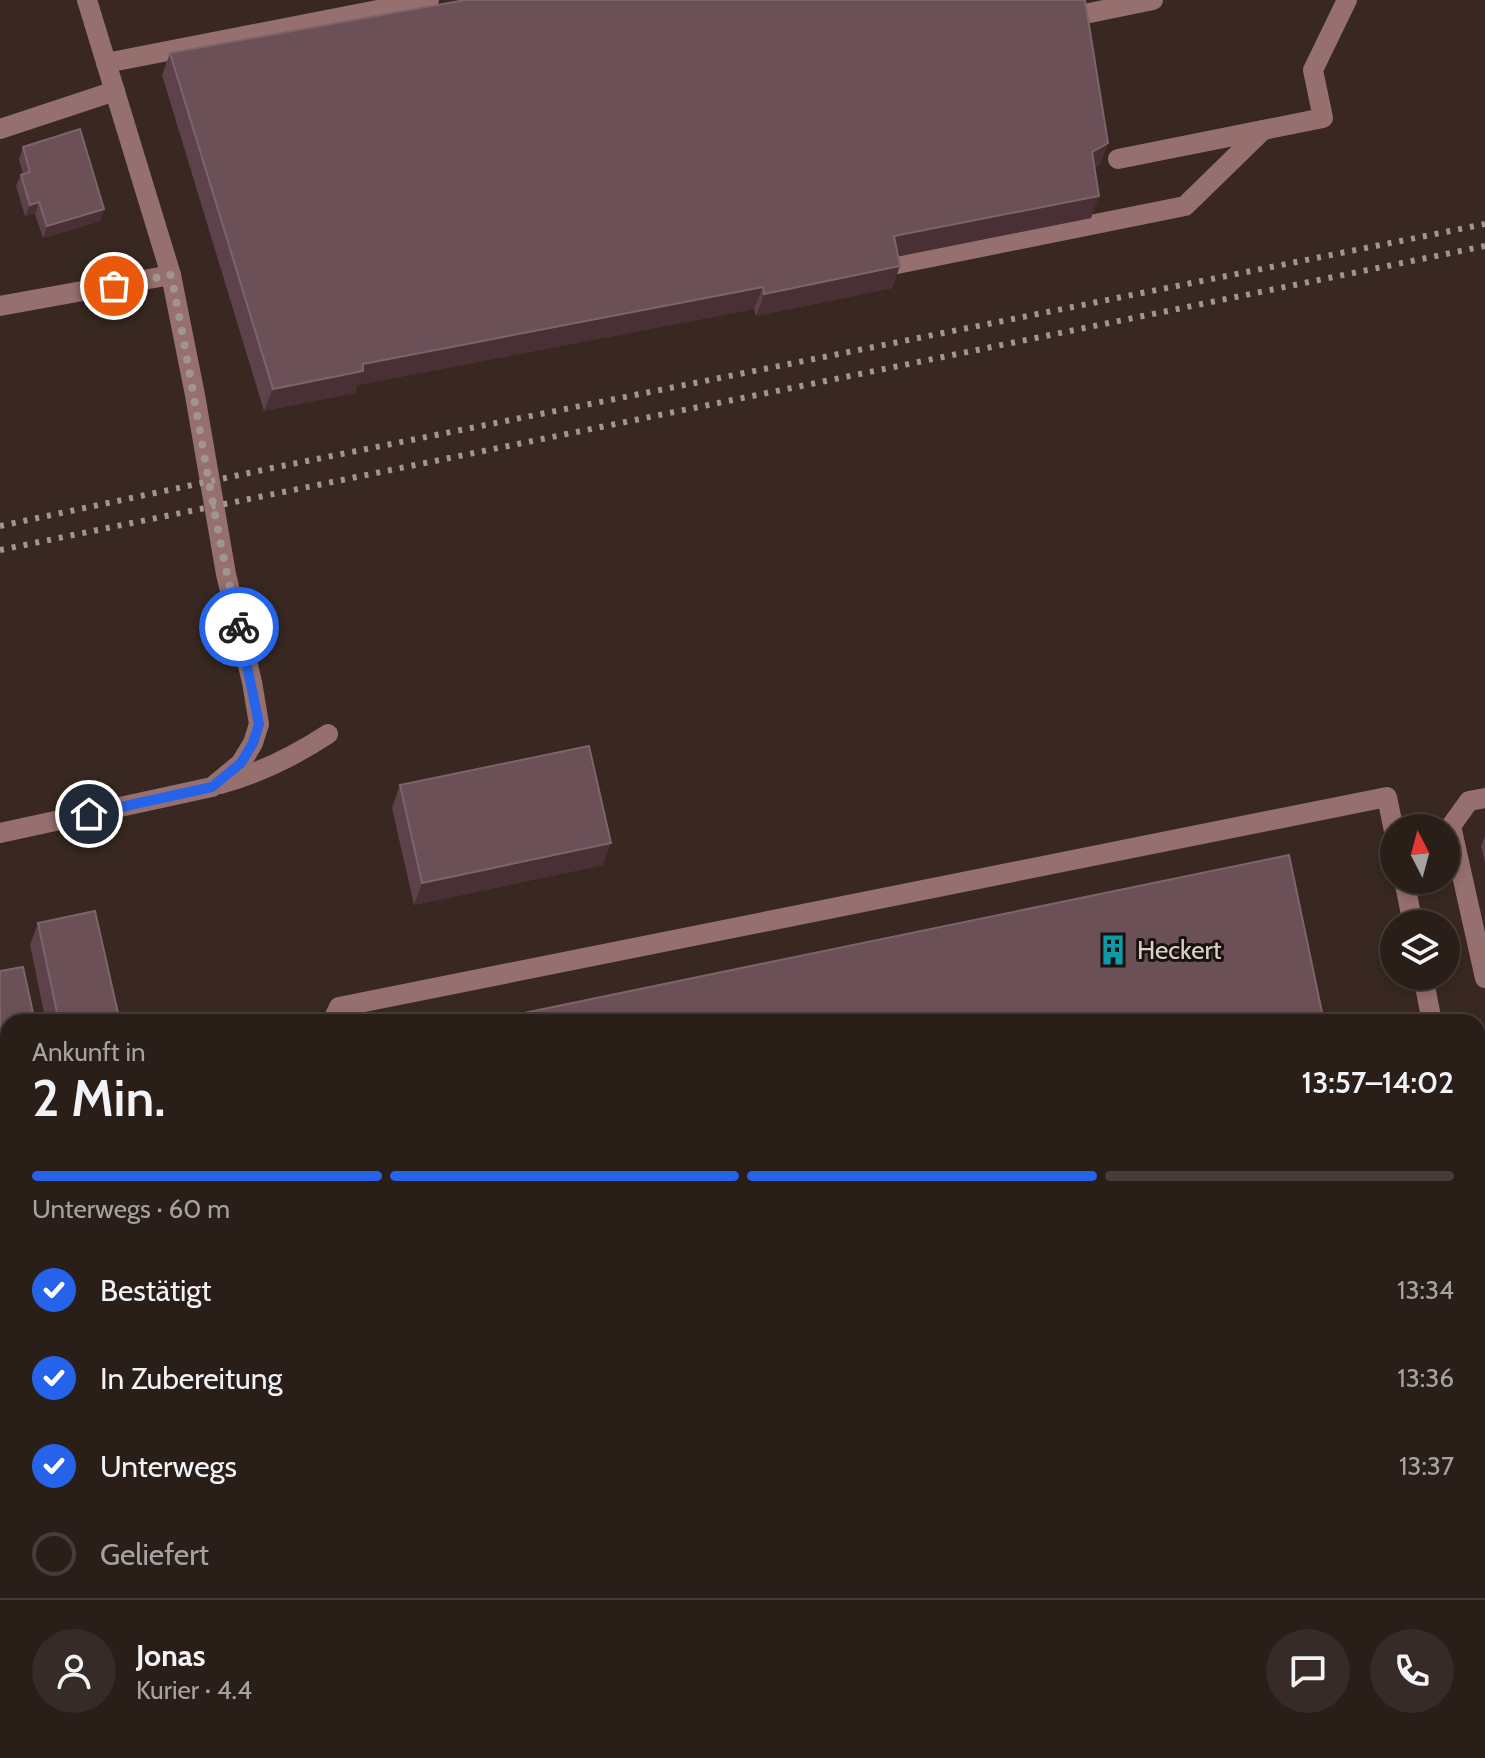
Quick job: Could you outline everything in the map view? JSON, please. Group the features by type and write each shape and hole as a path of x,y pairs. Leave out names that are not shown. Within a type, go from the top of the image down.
{"street":[{"path":"87,0 171,275 226,574 259,724 253,743 241,763 212,787"},
{"path":"106,63 429,0"},
{"path":"1075,16 1153,0"},
{"path":"1118,159 1323,118 1313,70 1347,0"},
{"path":"0,129 115,91"},
{"path":"887,266 1185,206 1263,130"},
{"path":"0,306 171,275"},
{"path":"0,833 212,787 296,756 328,734"},
{"path":"336,1014 339,1007 1387,797 1390,814"},
{"path":"1485,798 1469,801 1451,826 1485,978"},
{"path":"1426,990 1430,1014"}],"building":[{"path":"465,0 1085,0 1108,143 1092,152 1099,196 894,236 900,266 764,294 763,287 363,364 363,371 273,389 170,53"},
{"path":"80,129 104,209 47,226 39,202 30,205 21,175 30,172 23,147"},
{"path":"589,746 611,843 422,883 400,785"},
{"name":"Heckert","path":"1289,855 1322,1014 519,1014"},
{"path":"95,911 118,1014 57,1014 38,923"},
{"path":"23,967 33,1014 0,1014 0,971"}],"railway":[{"path":"0,526 272,468 1485,224"},
{"path":"0,550 1485,246"}],"way so far":[{"path":"114,286 171,275 226,574 239,627"}],"place":[{"name":"Heckert","path":"1113,950"}],"route":[{"path":"89,814 212,787 241,763 253,743 259,724 239,627"}]}
